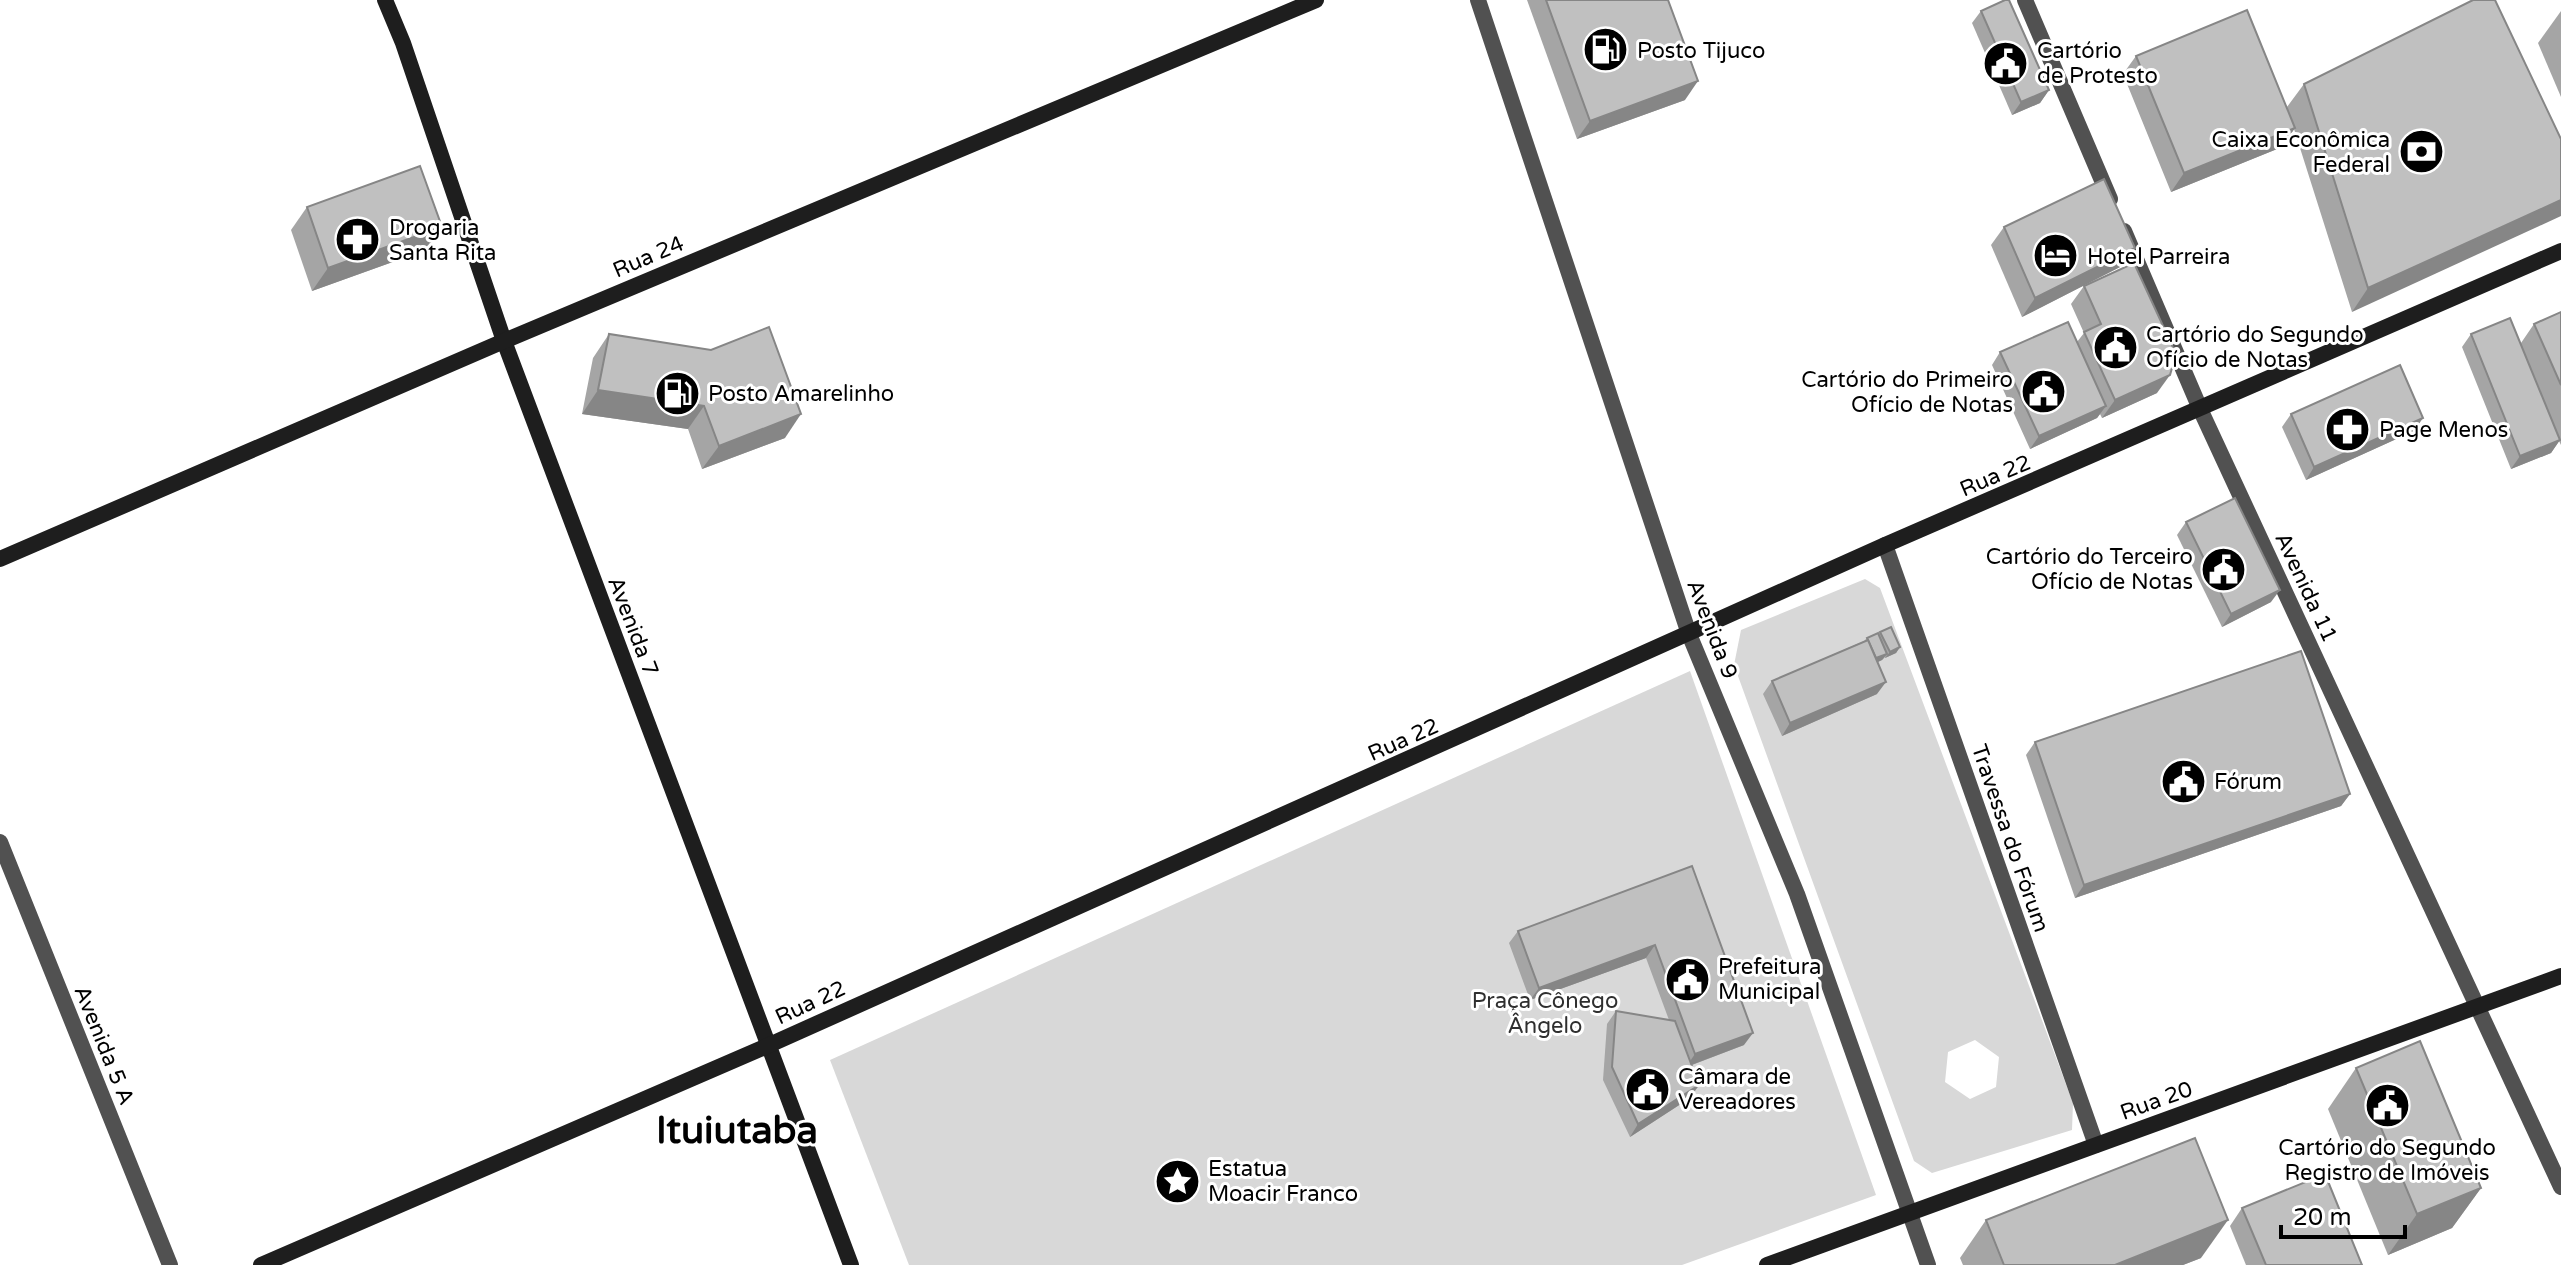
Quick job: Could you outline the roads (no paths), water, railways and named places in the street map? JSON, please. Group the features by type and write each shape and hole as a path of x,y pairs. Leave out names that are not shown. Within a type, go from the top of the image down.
{"street":[{"name":"Avenida 7","path":"385,0 504,341 851,1265"},
{"name":"Rua 24","path":"0,559 504,341 1316,0"},
{"name":"Avenida 9","path":"1478,0 1689,634 1797,894 1928,1265"},
{"name":"Avenida 11","path":"2025,0 2201,411 2561,1187"},
{"name":"Rua 22","path":"261,1265 767,1046 1885,545 2201,411 2561,251"},
{"name":"Travessa do Fórum","path":"1885,545 2096,1145"},
{"name":"Avenida 5 A","path":"0,842 170,1265"},
{"name":"Rua 20","path":"1767,1265 2561,976"}],"place":[{"name":"Posto Tijuco","path":"1606,50"},
{"name":"Cartório de Protesto","path":"2006,63"},
{"name":"Caixa Econômica Federal","path":"2421,152"},
{"name":"Drogaria Santa Rita","path":"358,240"},
{"name":"Hotel Parreira","path":"2056,256"},
{"name":"Cartório do Segundo Ofício de Notas","path":"2115,347"},
{"name":"Cartório do Primeiro Ofício de Notas","path":"2044,392"},
{"name":"Posto Amarelinho","path":"677,393"},
{"name":"Page Menos","path":"2348,429"},
{"name":"Cartório do Terceiro Ofício de Notas","path":"2224,569"},
{"name":"Fórum","path":"2183,781"},
{"name":"Prefeitura Municipal","path":"1687,979"},
{"name":"Câmara de Vereadores","path":"1647,1089"},
{"name":"Cartório do Segundo Registro de Imóveis","path":"2387,1106"},
{"name":"Estatua Moacir Franco","path":"1177,1181"}],"district":[{"name":"Ituiutaba","path":"737,1130"}],"park label":[{"name":"Praça Cônego Ângelo","path":"1545,1012"}]}
